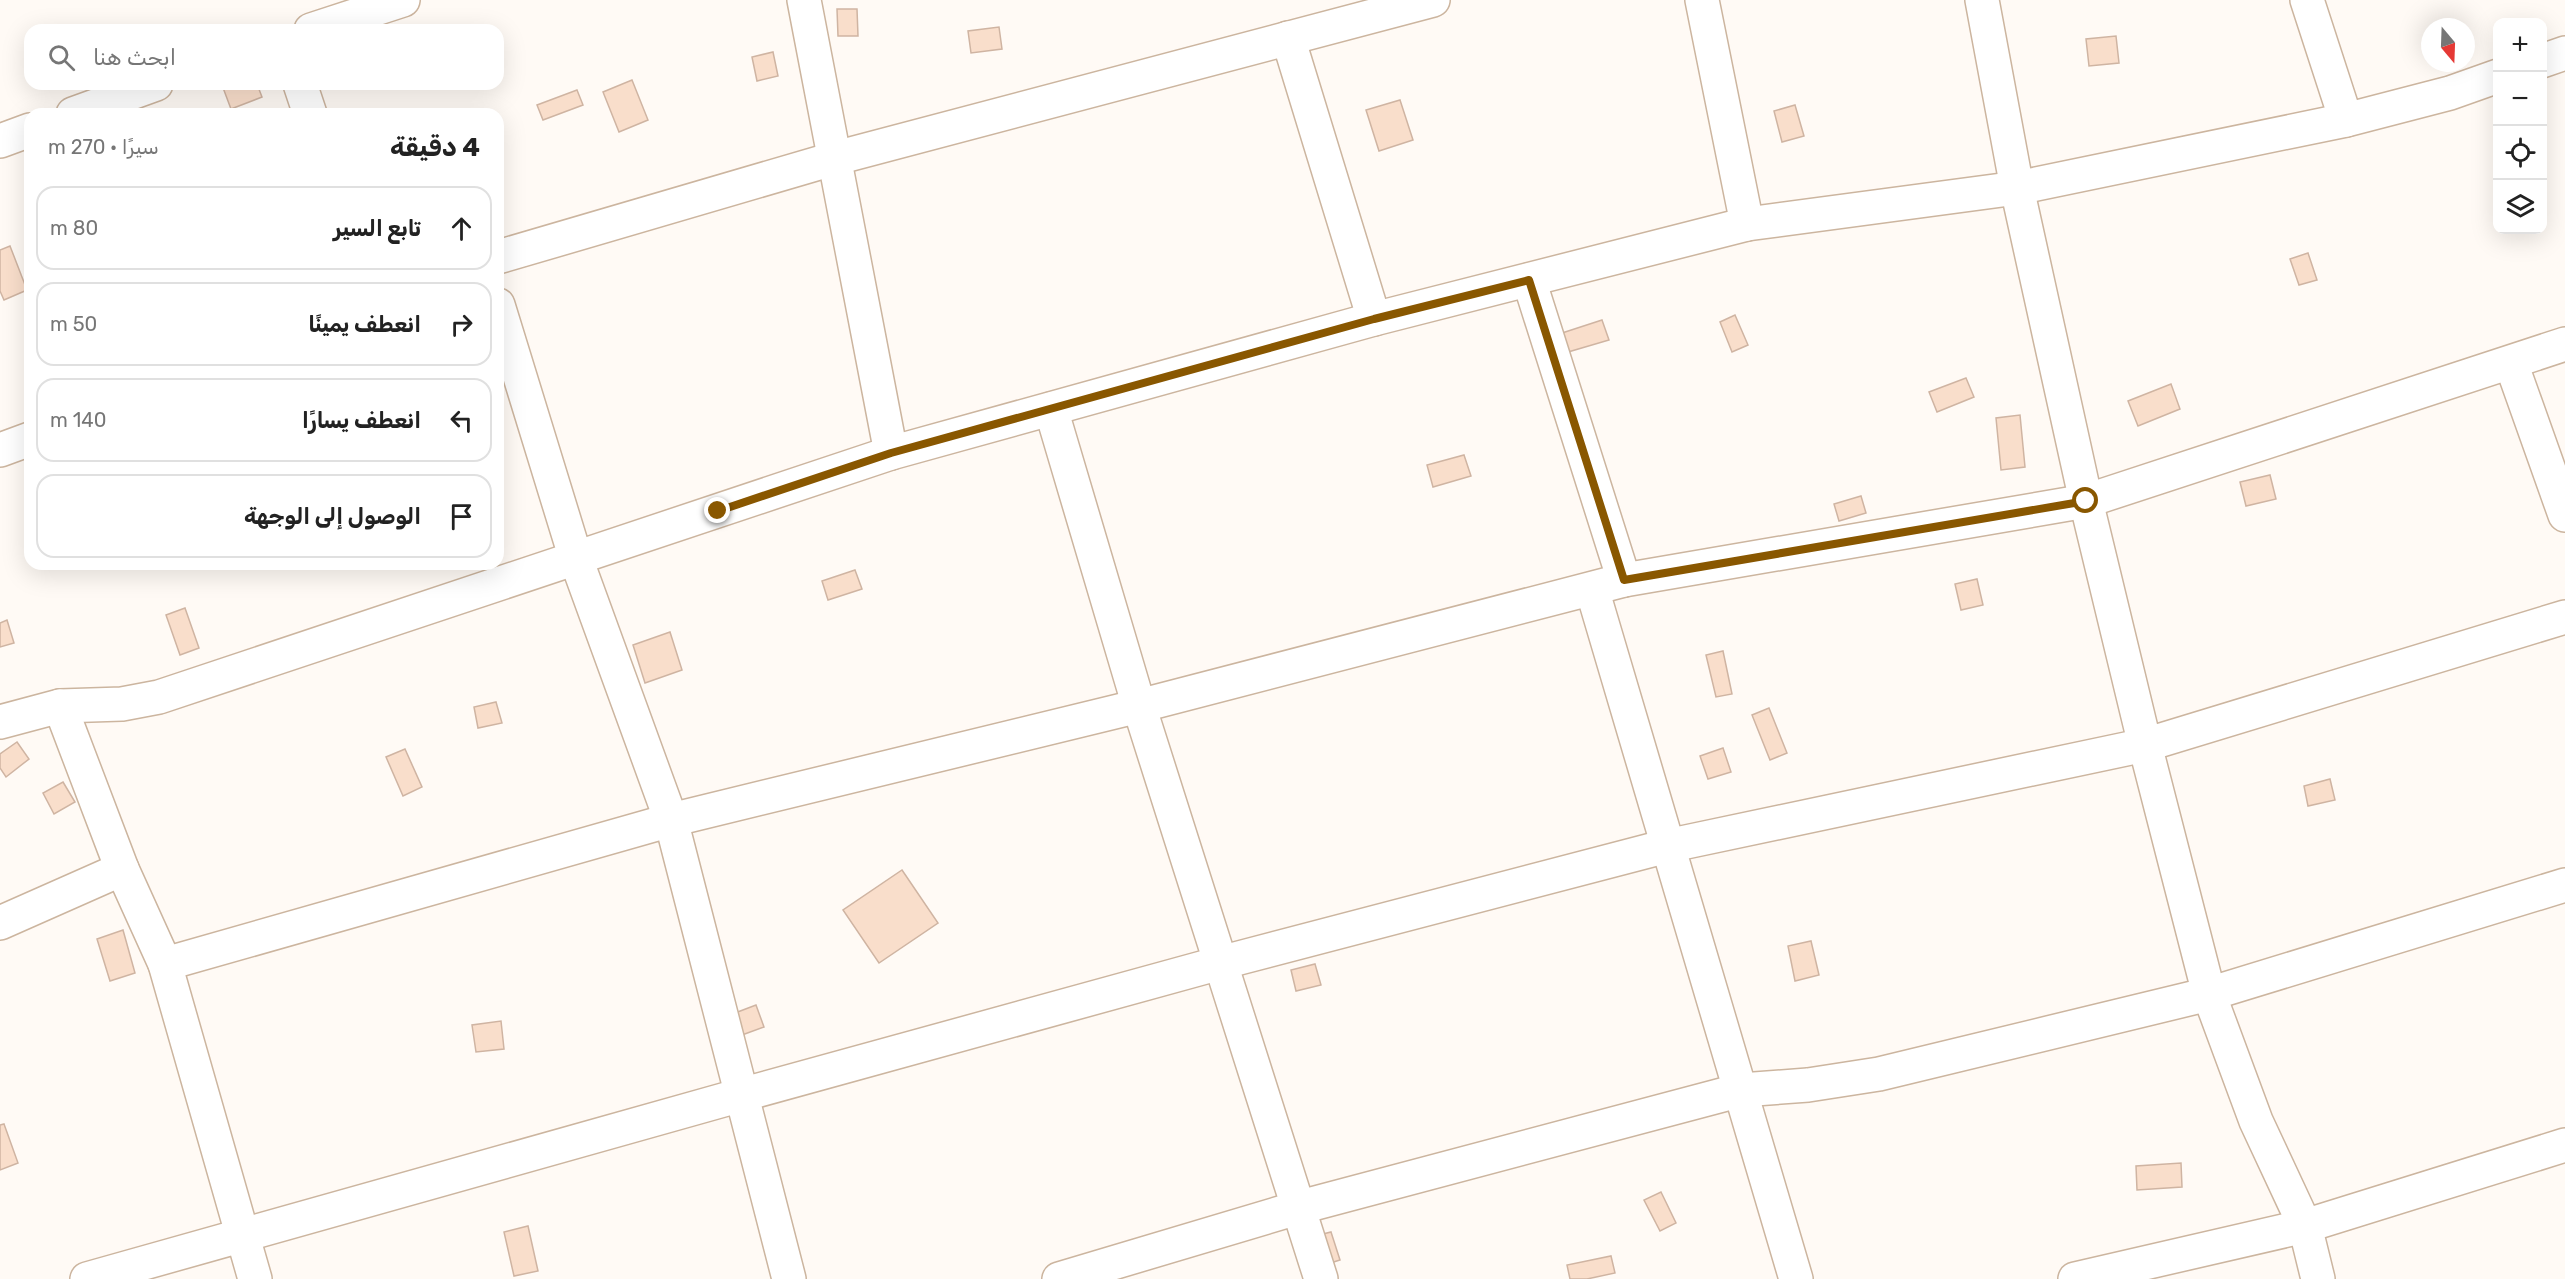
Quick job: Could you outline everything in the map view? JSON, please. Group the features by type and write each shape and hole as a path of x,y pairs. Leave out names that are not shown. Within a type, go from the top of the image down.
{"street":[{"path":"329,24 402,0"},
{"path":"804,0 891,453"},
{"path":"1702,0 1747,224"},
{"path":"1982,0 2017,188 2086,501 2145,745 2209,994 2256,1120 2305,1226 2318,1279"},
{"path":"2307,0 2346,120"},
{"path":"504,255 836,158 1428,1"},
{"path":"1288,38 1374,319"},
{"path":"2547,59 2565,53"},
{"path":"0,722 60,706 122,704 159,697 891,453 1374,319 1747,224 2017,188 2346,120 2450,93 2493,78"},
{"path":"90,108 139,90"},
{"path":"302,90 308,108"},
{"path":"0,141 24,132"},
{"path":"1529,280 1624,580"},
{"path":"504,324 576,558 671,820 789,1279"},
{"path":"165,964 671,820 1138,706 1624,580 2086,501 2565,344"},
{"path":"2511,363 2565,515"},
{"path":"1051,409 1138,706 1321,1279"},
{"path":"0,450 24,440"},
{"path":"1592,590 1796,1279"},
{"path":"87,1279 1220,963 1668,846 2145,745 2565,617"},
{"path":"60,706 122,869 165,964 255,1279"},
{"path":"0,923 122,869"},
{"path":"1059,1279 1297,1208 1741,1090 1879,1074 2209,994 2565,885"},
{"path":"2075,1279 2305,1226 2565,1144"}],"building":[{"path":"837,9 857,9 858,36 838,36"},
{"path":"999,27 1002,49 971,53 968,31"},
{"path":"2116,36 2119,63 2089,66 2086,39"},
{"path":"773,52 778,76 757,81 752,57"},
{"path":"632,80 648,120 619,132 603,92"},
{"path":"224,90 259,90 262,97 231,108"},
{"path":"577,90 583,105 543,120 537,105"},
{"path":"1400,100 1413,140 1379,151 1366,110"},
{"path":"1795,105 1804,136 1782,142 1774,111"},
{"path":"10,246 24,282 24,291 4,300 0,291 0,250"},
{"path":"2308,253 2317,280 2299,285 2290,259"},
{"path":"1735,315 1748,345 1732,352 1720,322"},
{"path":"1602,320 1609,340 1568,352 1562,333"},
{"path":"1966,378 1974,397 1937,412 1929,392"},
{"path":"2171,384 2180,409 2138,426 2128,401"},
{"path":"2020,415 2025,467 2001,470 1996,418"},
{"path":"1464,455 1471,476 1433,487 1427,465"},
{"path":"2270,475 2276,499 2246,506 2240,482"},
{"path":"1861,496 1866,513 1839,521 1834,504"},
{"path":"855,570 862,589 828,600 822,581"},
{"path":"1977,579 1983,605 1961,610 1955,584"},
{"path":"185,608 199,648 180,655 166,615"},
{"path":"7,620 14,643 0,647 0,623"},
{"path":"670,632 682,670 645,683 633,645"},
{"path":"1723,651 1732,694 1716,697 1706,655"},
{"path":"496,702 502,723 478,728 474,707"},
{"path":"1769,708 1787,753 1770,760 1752,715"},
{"path":"17,742 29,759 6,777 0,768 0,754"},
{"path":"1723,748 1731,772 1708,779 1700,756"},
{"path":"405,749 422,787 403,796 386,757"},
{"path":"2330,779 2335,800 2308,806 2304,786"},
{"path":"63,782 75,802 54,814 43,793"},
{"path":"902,870 938,923 879,963 843,910"},
{"path":"123,930 135,973 110,981 97,939"},
{"path":"1811,941 1819,975 1795,981 1788,946"},
{"path":"1315,964 1321,985 1296,991 1291,970"},
{"path":"756,1005 764,1027 742,1035 735,1013"},
{"path":"501,1021 504,1049 476,1052 472,1025"},
{"path":"4,1124 18,1163 0,1170 0,1125"},
{"path":"2181,1163 2182,1187 2137,1190 2136,1166"},
{"path":"1661,1192 1676,1223 1660,1231 1644,1200"},
{"path":"528,1226 538,1271 514,1276 504,1232"},
{"path":"1331,1232 1340,1260 1324,1265 1315,1236"},
{"path":"1611,1256 1615,1273 1587,1279 1570,1279 1567,1265"}],"route":[{"path":"718,511 891,453 1374,319 1529,280 1624,580 2086,501"}]}
